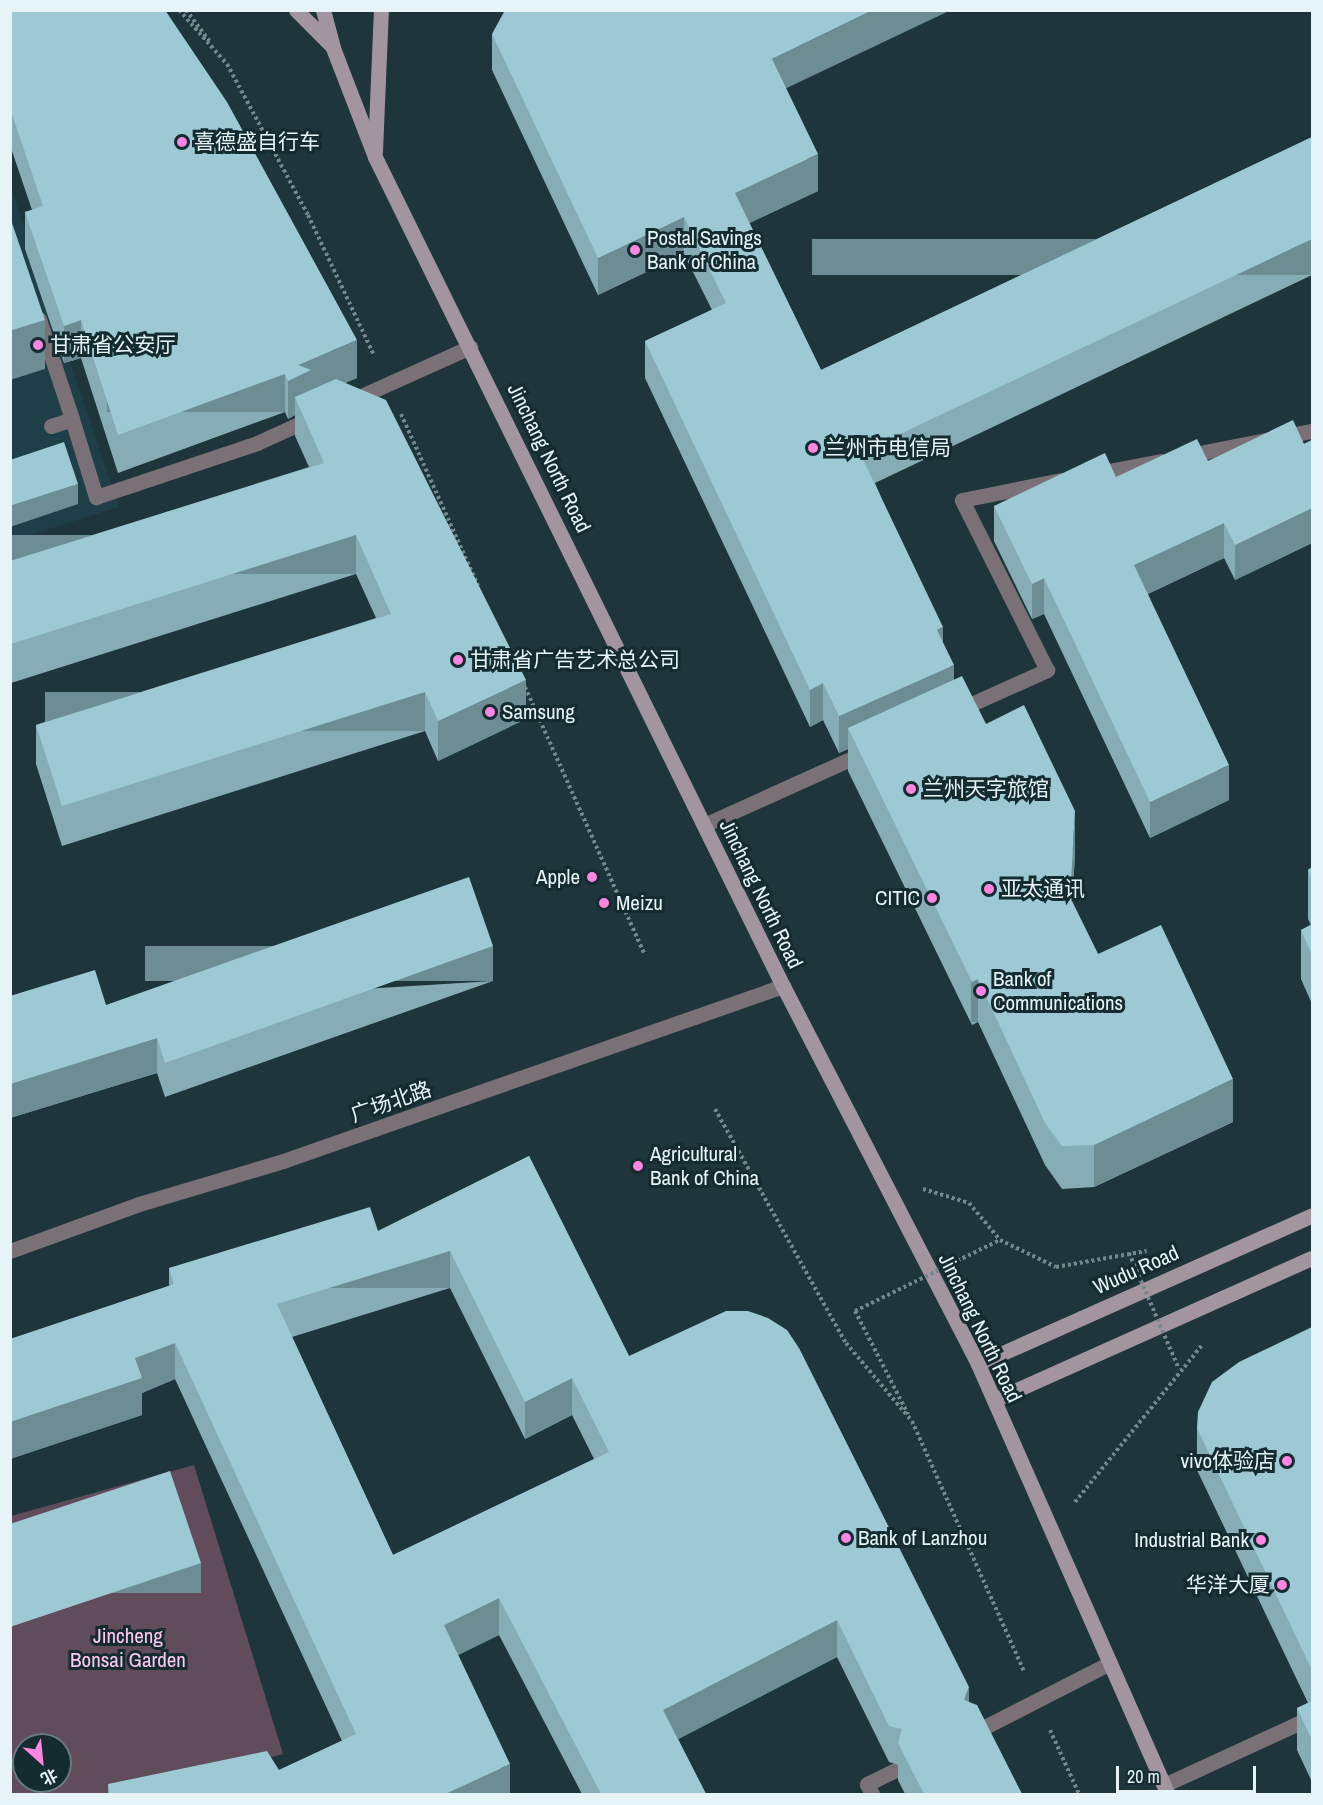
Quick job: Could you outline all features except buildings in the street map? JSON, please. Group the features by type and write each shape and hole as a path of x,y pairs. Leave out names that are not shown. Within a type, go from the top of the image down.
{"main road":[{"path":"296,10 333,48"},
{"name":"Jinchang North Road","path":"323,10 333,48 375,157 471,347 783,986 978,1364 1166,1790"},
{"path":"375,157 381,10"},
{"name":"Wudu Road","path":"978,1364 1312,1215"},
{"path":"994,1400 1312,1258"}],"street":[{"path":"32,299 96,497 257,442 471,347"},
{"path":"51,426 72,419"},
{"path":"940,719 1047,670 962,500 1312,431"},
{"path":"704,825 886,743"},
{"name":"广场北路","path":"10,1251 139,1204 305,1154 783,986"},
{"path":"973,1733 1110,1663"},
{"path":"1166,1790 1312,1717"},
{"path":"872,1794 867,1784 894,1771"}],"path":[{"path":"179,10 226,64"},
{"path":"186,10 226,64 308,215 388,384 480,589"},
{"path":"524,686 645,955"},
{"path":"715,1109 846,1343 912,1421"},
{"path":"879,1174 969,1203 1000,1240 1056,1267 1129,1253 1179,1369 1052,1532"},
{"path":"1000,1240 855,1311 912,1421 1079,1794"}],"shaded area":[{"name":"甘肃省公安厅","path":"10,184 119,507 11,541 10,541"}],"green space":[{"name":"Jincheng Bonsai Garden","path":"194,1465 283,1754 139,1794 11,1794 11,1516"}],"place":[{"name":"喜德盛自行车","path":"182,142"},
{"name":"Postal Savings Bank of China","path":"635,250"},
{"name":"甘肃省公安厅","path":"38,345"},
{"name":"兰州市电信局","path":"813,448"},
{"name":"甘肃省广告艺术总公司","path":"458,660"},
{"name":"Samsung","path":"490,712"},
{"name":"兰州天字旅馆","path":"911,789"},
{"name":"Apple","path":"592,877"},
{"name":"亚太通讯","path":"989,889"},
{"name":"CITIC","path":"932,898"},
{"name":"Meizu","path":"604,903"},
{"name":"Bank of Communications","path":"981,991"},
{"name":"Agricultural Bank of China","path":"638,1166"},
{"name":"vivo体验店","path":"1287,1461"},
{"name":"Bank of Lanzhou","path":"846,1538"},
{"name":"Industrial Bank","path":"1261,1540"},
{"name":"华洋大厦","path":"1282,1585"}]}
